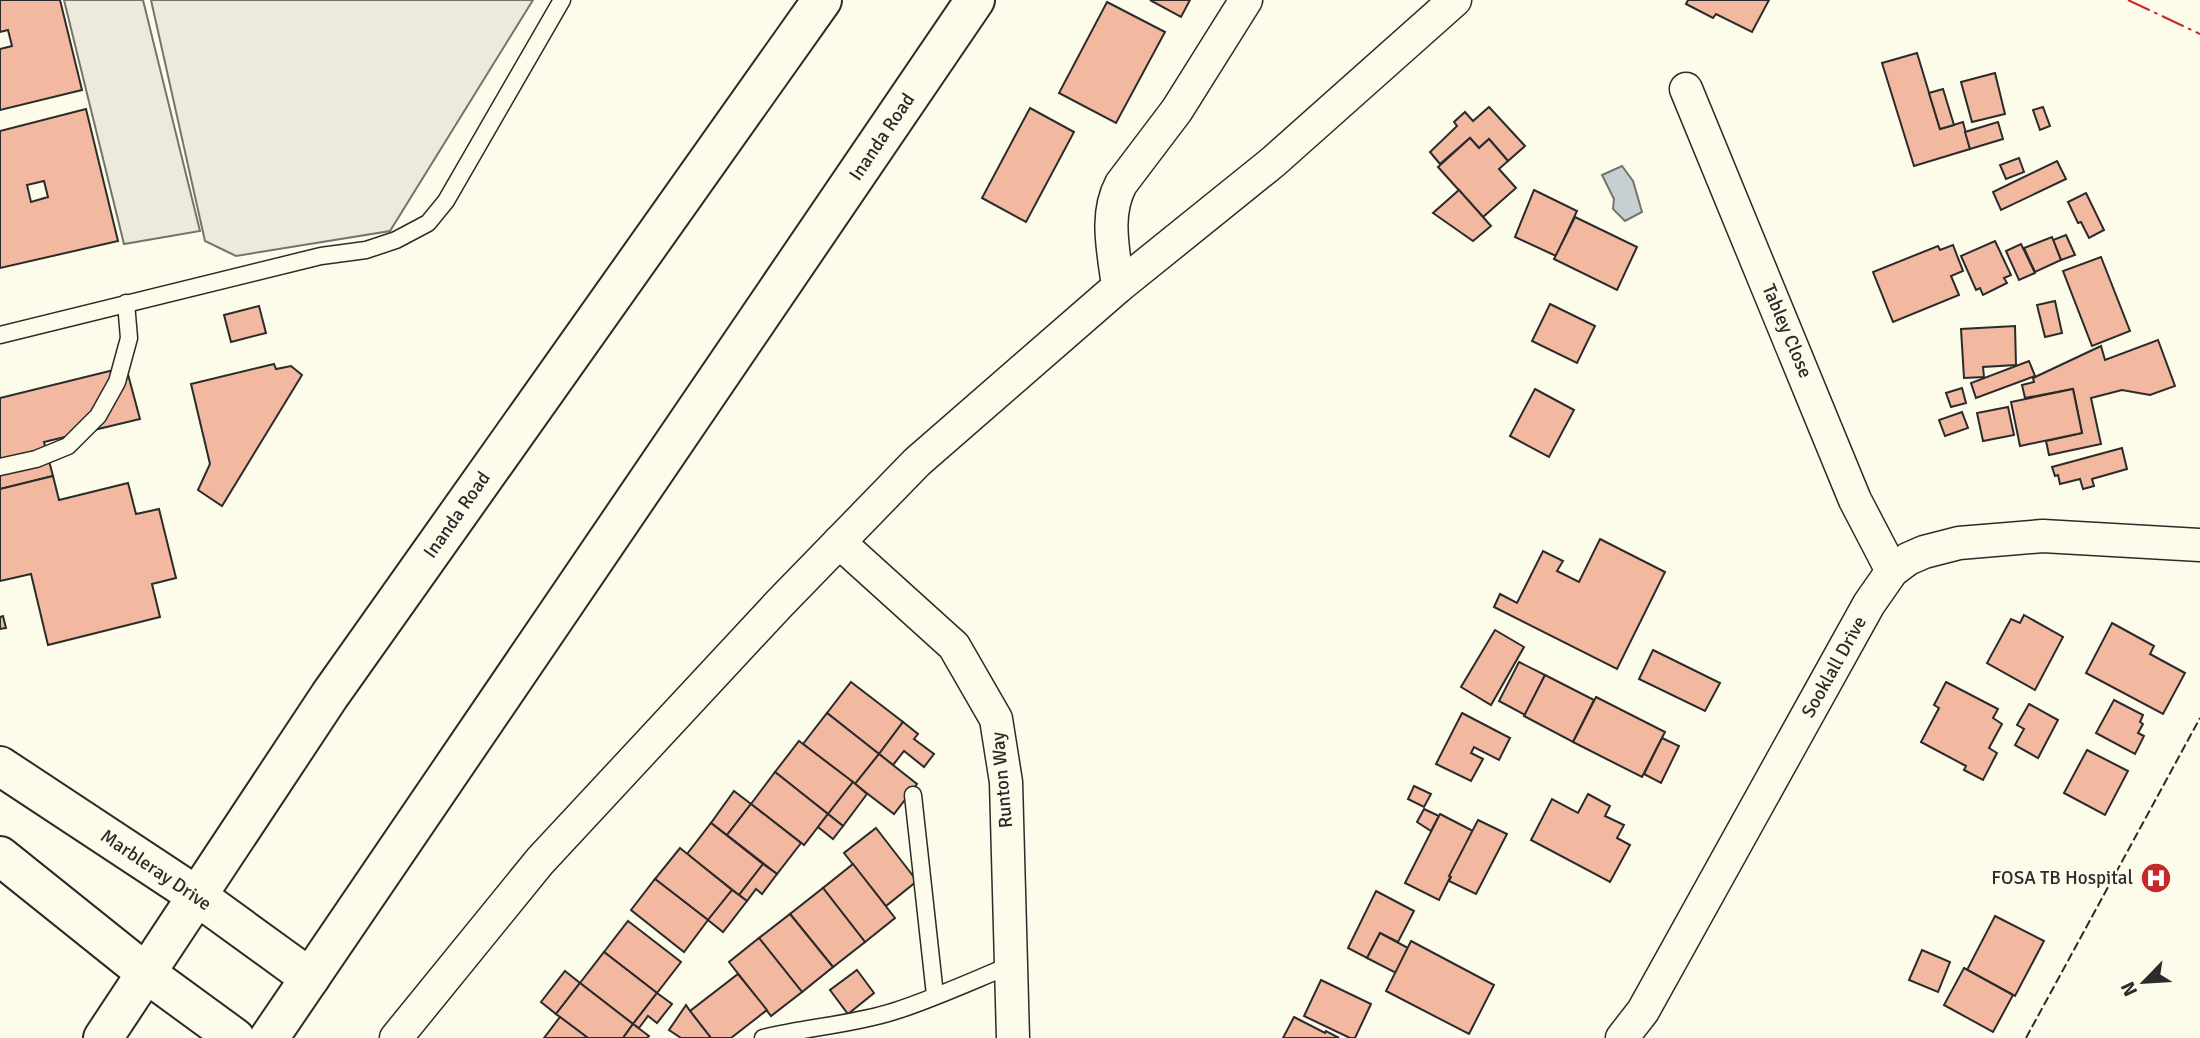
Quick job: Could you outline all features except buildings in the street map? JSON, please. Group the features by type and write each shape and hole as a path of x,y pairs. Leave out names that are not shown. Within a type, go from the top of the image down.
{"main road":[{"name":"Inanda Road","path":"103,1038 330,695 822,0"},
{"name":"Inanda Road","path":"269,1038 975,0"},
{"name":"Marbleray Drive","path":"0,766 197,896 310,978"},
{"path":"0,856 146,973 235,1038"}],"street":[{"path":"1118,287 1111,230 1115,196 1121,184 1177,110 1246,0"},
{"path":"396,1038 540,861 917,462 1118,287 1273,162 1455,0"},
{"name":"Tabley Close","path":"1686,89 1855,500 1892,571"},
{"name":"Sooklall Drive","path":"1622,1038 1643,1011 1869,604 1892,571 1908,559 1924,552 1959,543 2043,536 2200,545"},
{"name":"Runton Way","path":"839,542 954,646 996,719 1006,782 1013,1038"}],"lane":[{"path":"0,335 321,256 366,250 396,240 428,223 446,201 562,0"},
{"path":"0,467 36,459 68,446 98,416 117,382 129,338 126,303"},
{"path":"913,795 935,995"},
{"path":"763,1038 795,1030 834,1026 896,1011 1011,965"}],"shaded area":[{"path":"64,0 143,0 200,231 124,244"},
{"path":"151,0 533,0 390,231 236,256 205,241"},
{"path":"1622,166 1633,181 1642,212 1625,221 1613,209 1614,199 1602,175"}],"fence":[{"path":"2026,1038 2200,718"}],"power":[{"path":"2128,0 2200,34"}],"place":[{"name":"FOSA TB Hospital","path":"2156,878"}]}
